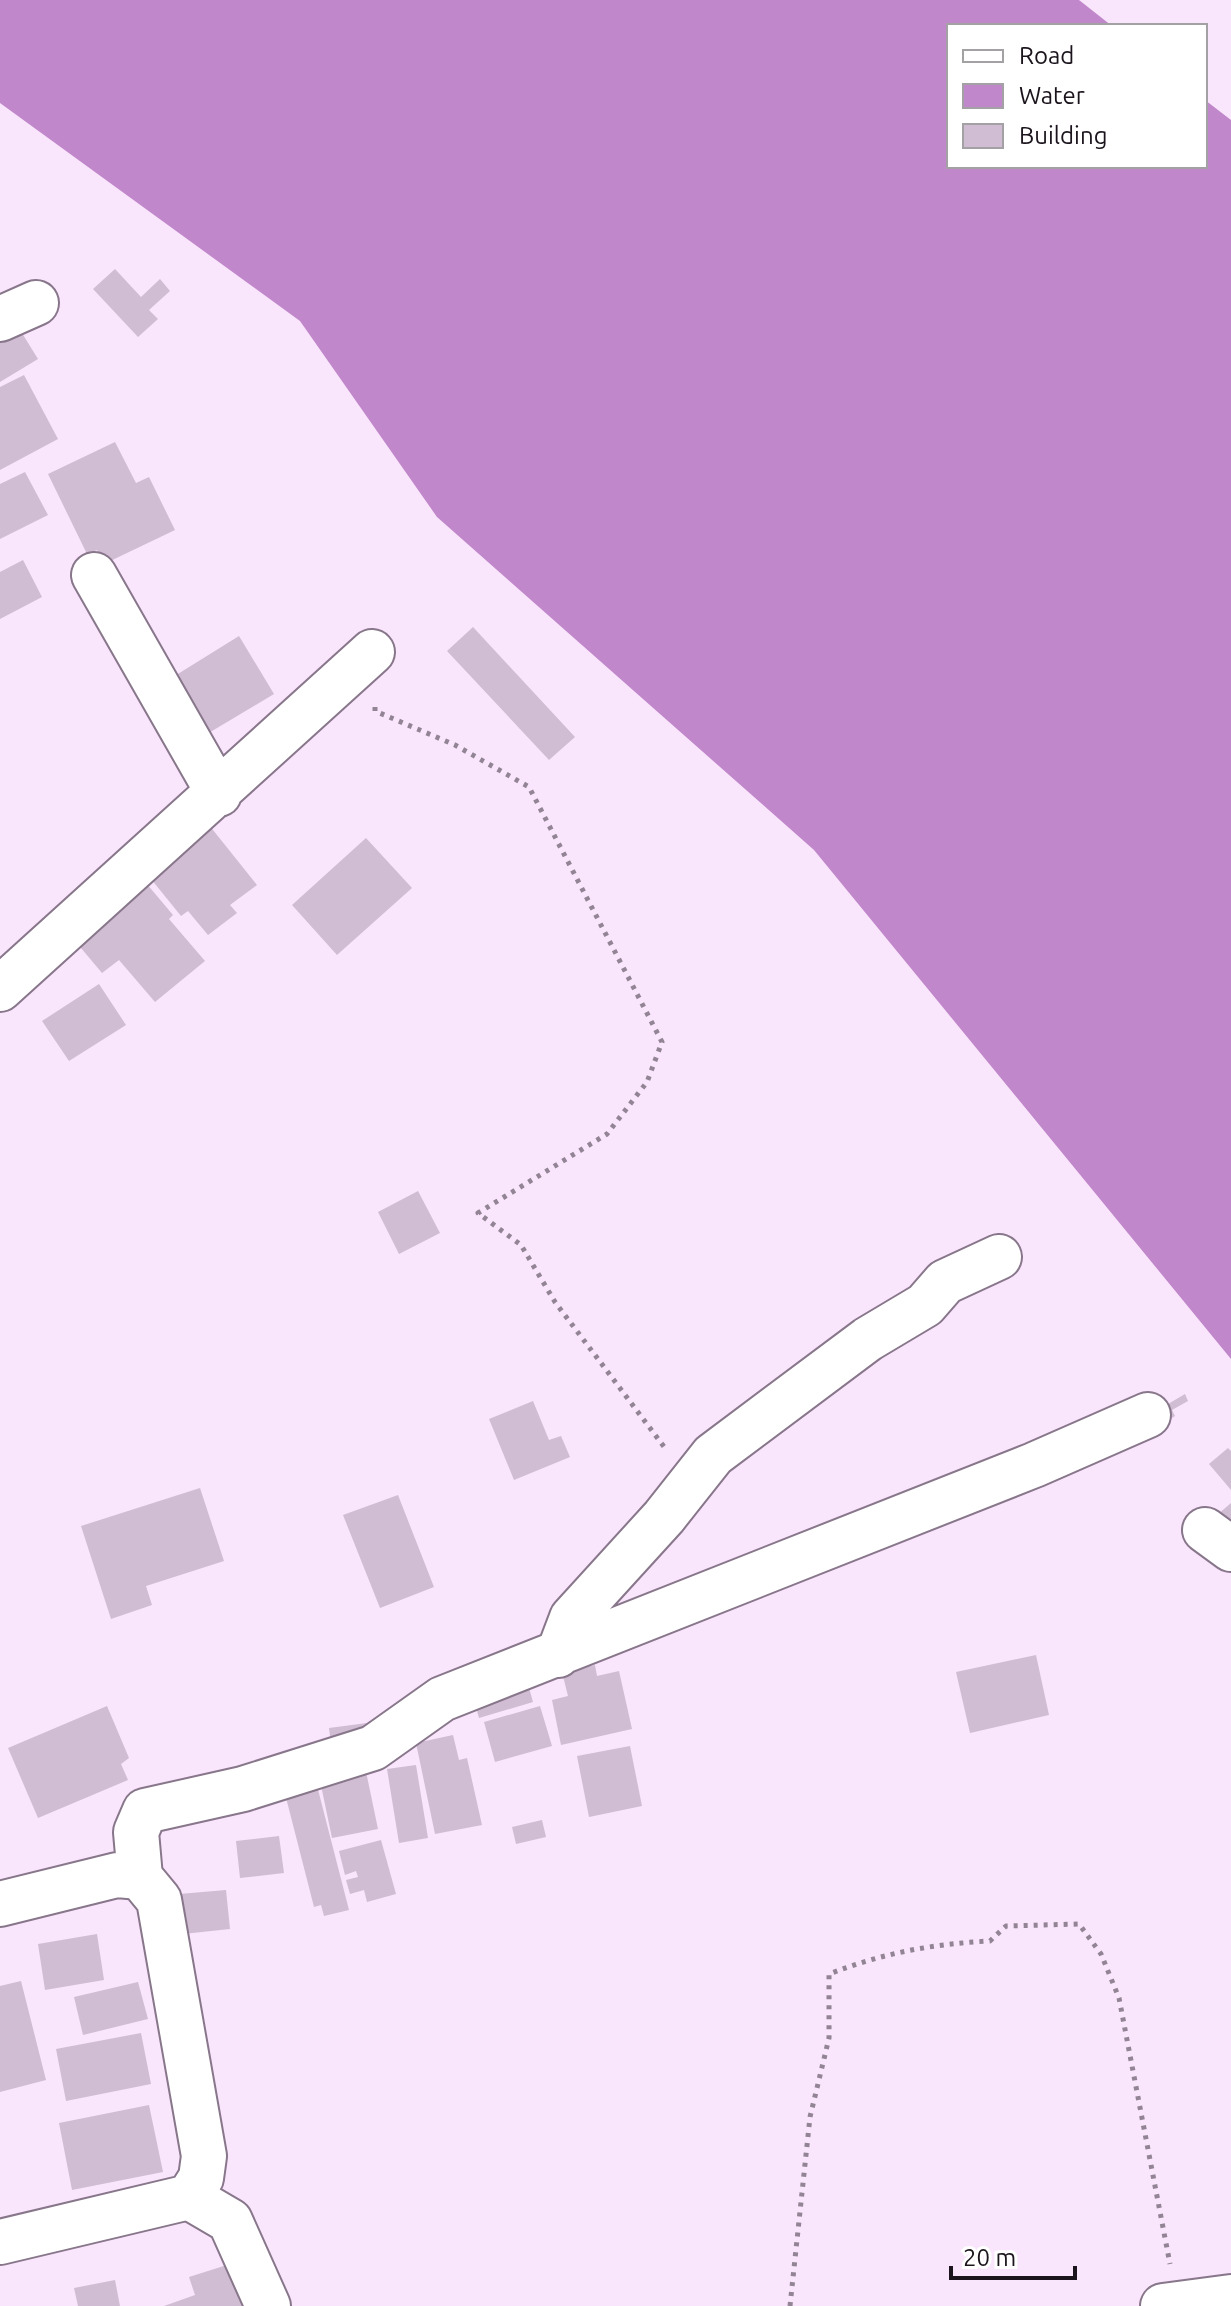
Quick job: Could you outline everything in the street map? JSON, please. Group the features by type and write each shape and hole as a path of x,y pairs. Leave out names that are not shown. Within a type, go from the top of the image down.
{"street":[{"path":"94,575 219,794"},
{"path":"0,989 219,794 372,652"},
{"path":"558,1655 572,1618 713,1455 868,1339 925,1305 945,1282 999,1257"},
{"path":"189,2197 201,2178 204,2156 159,1900 140,1877 136,1832 145,1811 243,1789 373,1748 442,1699 1034,1465 1148,1415"},
{"path":"0,1904 117,1875 140,1877"},
{"path":"0,2242 189,2197 230,2221 268,2306"},
{"path":"1171,2304 1231,2297"}],"path":[{"path":"372,652 375,711 455,745 529,787 662,1042 647,1082 607,1134 478,1213 521,1245 555,1302 608,1376 653,1428 689,1486"},
{"path":"790,2306 810,2117 829,2038 829,1974 880,1954 937,1944 990,1941 1006,1926 1079,1924 1101,1954 1119,1998 1171,2304"}],"water":[{"path":"0,0 1079,0 1109,24 947,24 947,168 1207,168 1207,102 1231,120 1231,1359 814,850 437,517 300,321 0,103"}],"building":[{"path":"115,269 141,297 160,279 170,291 149,310 158,319 138,337 93,289"},
{"path":"17,325 38,359 0,382 0,336"},
{"path":"24,375 58,439 0,470 0,387"},
{"path":"115,442 136,483 149,477 175,530 104,564 97,550 87,554 48,474"},
{"path":"25,472 48,515 0,539 0,484"},
{"path":"23,560 42,597 0,619 0,572"},
{"path":"473,627 575,737 549,760 447,651"},
{"path":"239,636 274,694 207,734 173,677"},
{"path":"209,825 257,885 230,905 237,913 208,935 188,911 181,916 147,874"},
{"path":"366,838 412,888 337,955 292,905"},
{"path":"141,877 173,915 169,919 205,961 155,1002 119,960 102,973 70,935"},
{"path":"99,984 126,1025 69,1061 42,1021"},
{"path":"418,1191 440,1233 399,1254 378,1212"},
{"path":"1185,1394 1188,1401 1172,1410 1175,1416 1158,1427 1146,1407 1164,1397 1168,1404"},
{"path":"533,1401 549,1440 561,1436 570,1457 514,1480 489,1419"},
{"path":"1228,1448 1231,1451 1231,1490 1209,1464"},
{"path":"200,1488 224,1561 146,1586 152,1605 111,1619 81,1526"},
{"path":"398,1495 434,1587 380,1608 343,1515"},
{"path":"1231,1503 1231,1530 1217,1515"},
{"path":"1036,1655 1049,1715 970,1733 956,1672"},
{"path":"595,1665 597,1676 619,1671 632,1729 561,1745 552,1700 568,1696 562,1672"},
{"path":"526,1677 533,1702 479,1718 472,1693"},
{"path":"107,1706 129,1758 121,1764 128,1780 38,1818 8,1748"},
{"path":"540,1706 552,1746 495,1762 484,1722"},
{"path":"367,1723 369,1739 331,1744 329,1728"},
{"path":"453,1735 459,1760 467,1758 482,1825 435,1834 416,1743"},
{"path":"630,1746 642,1806 589,1817 577,1756"},
{"path":"364,1762 378,1829 332,1838 318,1771"},
{"path":"416,1765 428,1838 399,1843 387,1769"},
{"path":"314,1774 349,1910 324,1916 321,1905 314,1907 282,1782"},
{"path":"542,1820 546,1837 516,1844 512,1827"},
{"path":"279,1836 284,1873 240,1878 236,1841"},
{"path":"381,1840 396,1894 367,1902 364,1890 350,1894 346,1880 358,1877 356,1871 345,1875 339,1851"},
{"path":"226,1890 230,1929 183,1934 179,1894"},
{"path":"97,1934 104,1980 45,1990 38,1944"},
{"path":"21,1981 46,2080 0,2092 0,1986"},
{"path":"138,1982 148,2019 83,2035 74,1997"},
{"path":"141,2033 151,2084 66,2101 56,2049"},
{"path":"149,2105 163,2172 72,2190 59,2123"},
{"path":"230,2264 244,2306 164,2306 195,2295 189,2277"},
{"path":"115,2280 120,2306 78,2306 74,2288"}]}
